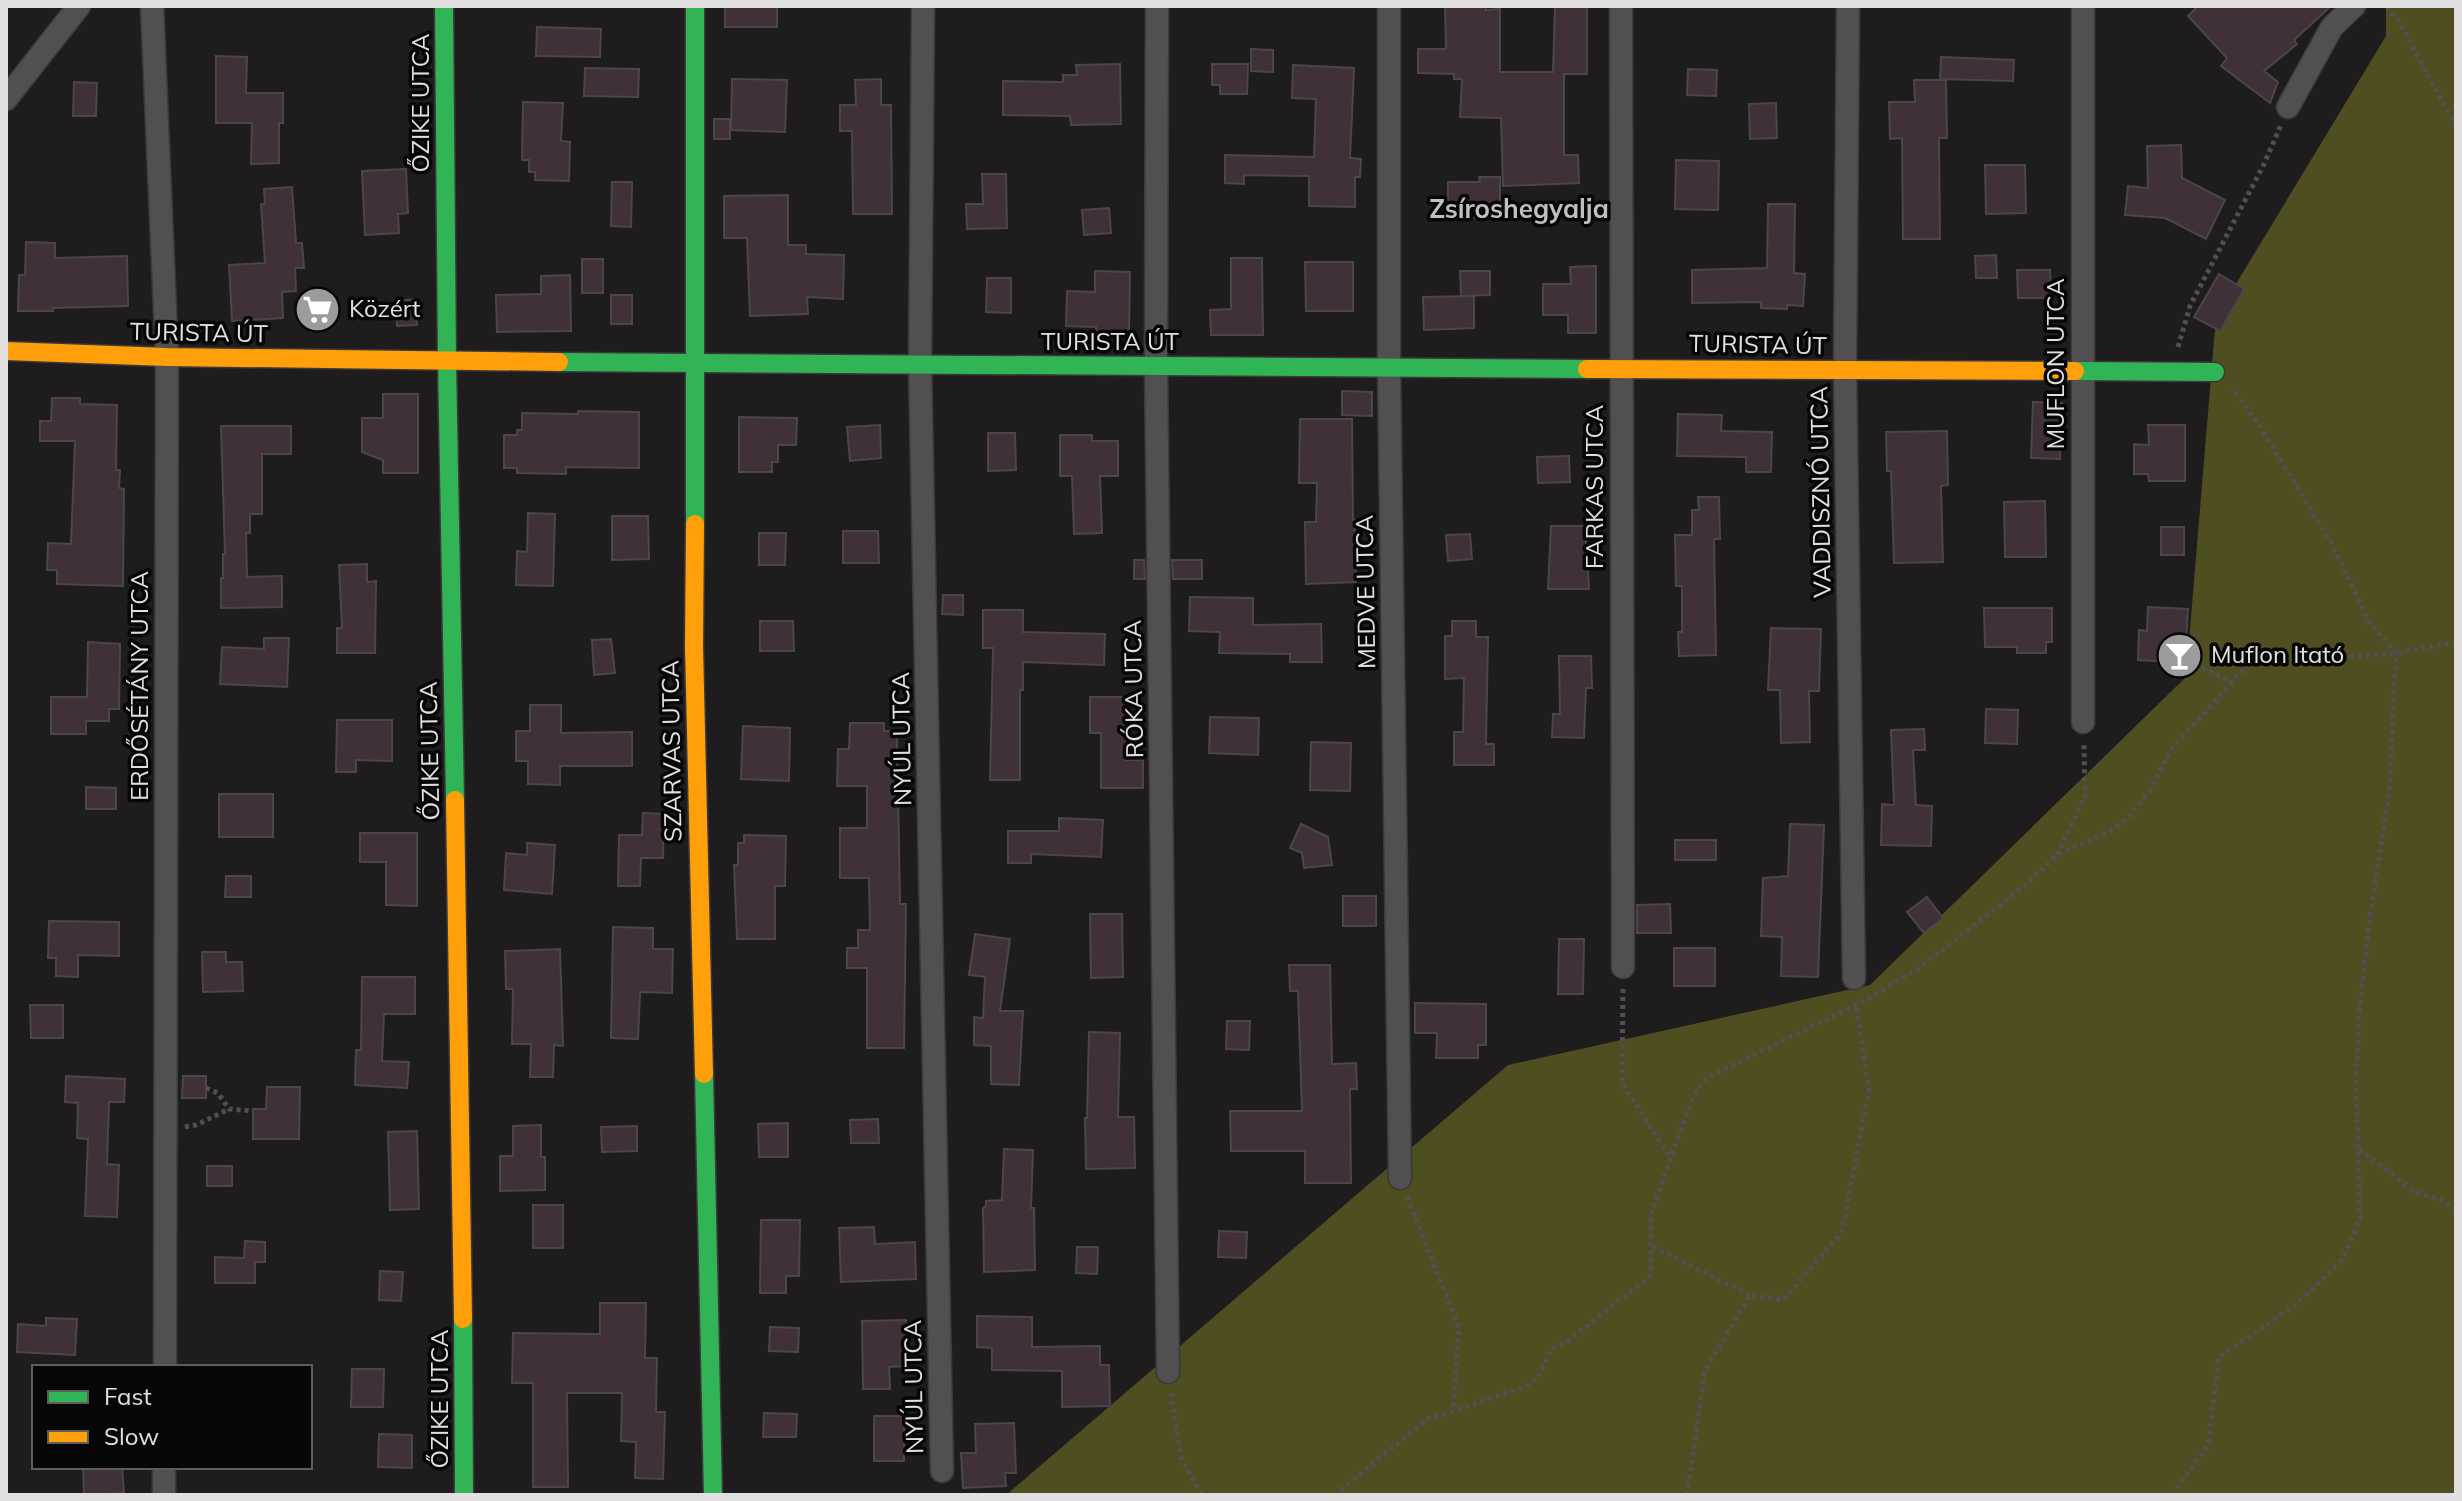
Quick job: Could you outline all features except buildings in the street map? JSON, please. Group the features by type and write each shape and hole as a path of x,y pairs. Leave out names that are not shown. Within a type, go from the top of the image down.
{"street":[{"path":"6,99 79,6"},
{"name":"ERDŐSÉTÁNY UTCA","path":"152,6 167,357 165,1365"},
{"name":"ŐZIKE UTCA","path":"444,6 447,361 462,1164 464,1495"},
{"name":"SZARVAS UTCA","path":"695,6 697,364 694,646 713,1495"},
{"name":"NYÚL UTCA","path":"923,6 920,365 942,1471"},
{"name":"RÓKA UTCA","path":"1157,6 1156,367 1168,1372"},
{"name":"MEDVE UTCA","path":"1389,6 1389,366 1400,1178"},
{"name":"FARKAS UTCA","path":"1621,6 1623,967"},
{"name":"VADDISZNÓ UTCA","path":"1848,6 1845,370 1854,978"},
{"name":"MUFLON UTCA","path":"2083,6 2083,722"},
{"path":"2288,107 2332,27 2354,6"},
{"name":"TURISTA ÚT","path":"6,351 167,357 697,364 2215,372"},
{"path":"164,1469 164,1495"}],"path":[{"path":"2387,6 2400,23 2456,127"},
{"path":"2170,371 2190,306 2264,164 2288,107"},
{"path":"2172,1495 2208,1445 2219,1357 2294,1306 2343,1259 2360,1219 2356,1079 2359,1014 2389,794 2396,653 2370,624 2332,544 2255,419 2238,394 2215,372"},
{"path":"1334,1495 1428,1419 1525,1387 1538,1378 1552,1348 1567,1342 1651,1275 1651,1214 1692,1099 1706,1078 1856,1005 1916,970 2025,886 2057,855 2113,830 2128,818 2150,790 2172,748 2250,665 2396,653 2456,642"},
{"path":"2186,665 2208,670 2232,682"},
{"path":"2057,855 2085,796 2083,722"},
{"path":"1623,967 1622,1083 1670,1158"},
{"path":"1653,1247 1750,1295 1783,1300 1842,1232 1869,1090 1854,978"},
{"path":"206,1088 218,1093 229,1109"},
{"path":"165,1127 196,1125 229,1109 253,1111"},
{"path":"2359,1148 2415,1192 2440,1199 2456,1210"},
{"path":"1400,1178 1459,1327 1453,1409"},
{"path":"1687,1495 1705,1370 1750,1295"},
{"path":"1168,1372 1181,1458 1202,1495"}],"shaded area":[{"path":"2386,6 2456,6 2456,1495 1006,1495 1508,1065 1870,985 2186,677 2216,317 2386,36"}],"traffic: fast":[{"path":"444,6 455,800"},
{"path":"695,6 695,524"},
{"path":"559,362 1587,369"},
{"path":"2075,371 2215,372"},
{"path":"704,1074 713,1495"},
{"path":"463,1319 464,1495"}],"traffic: slow":[{"path":"6,351 167,357 559,362"},
{"path":"1587,369 2075,371"},
{"path":"695,524 694,646 704,1074"},
{"path":"455,800 463,1319"}],"place":[{"name":"Közért","path":"318,309"},
{"name":"Muflon Itató","path":"2180,655"}],"district":[{"name":"Zsíroshegyalja","path":"1519,209"}]}
